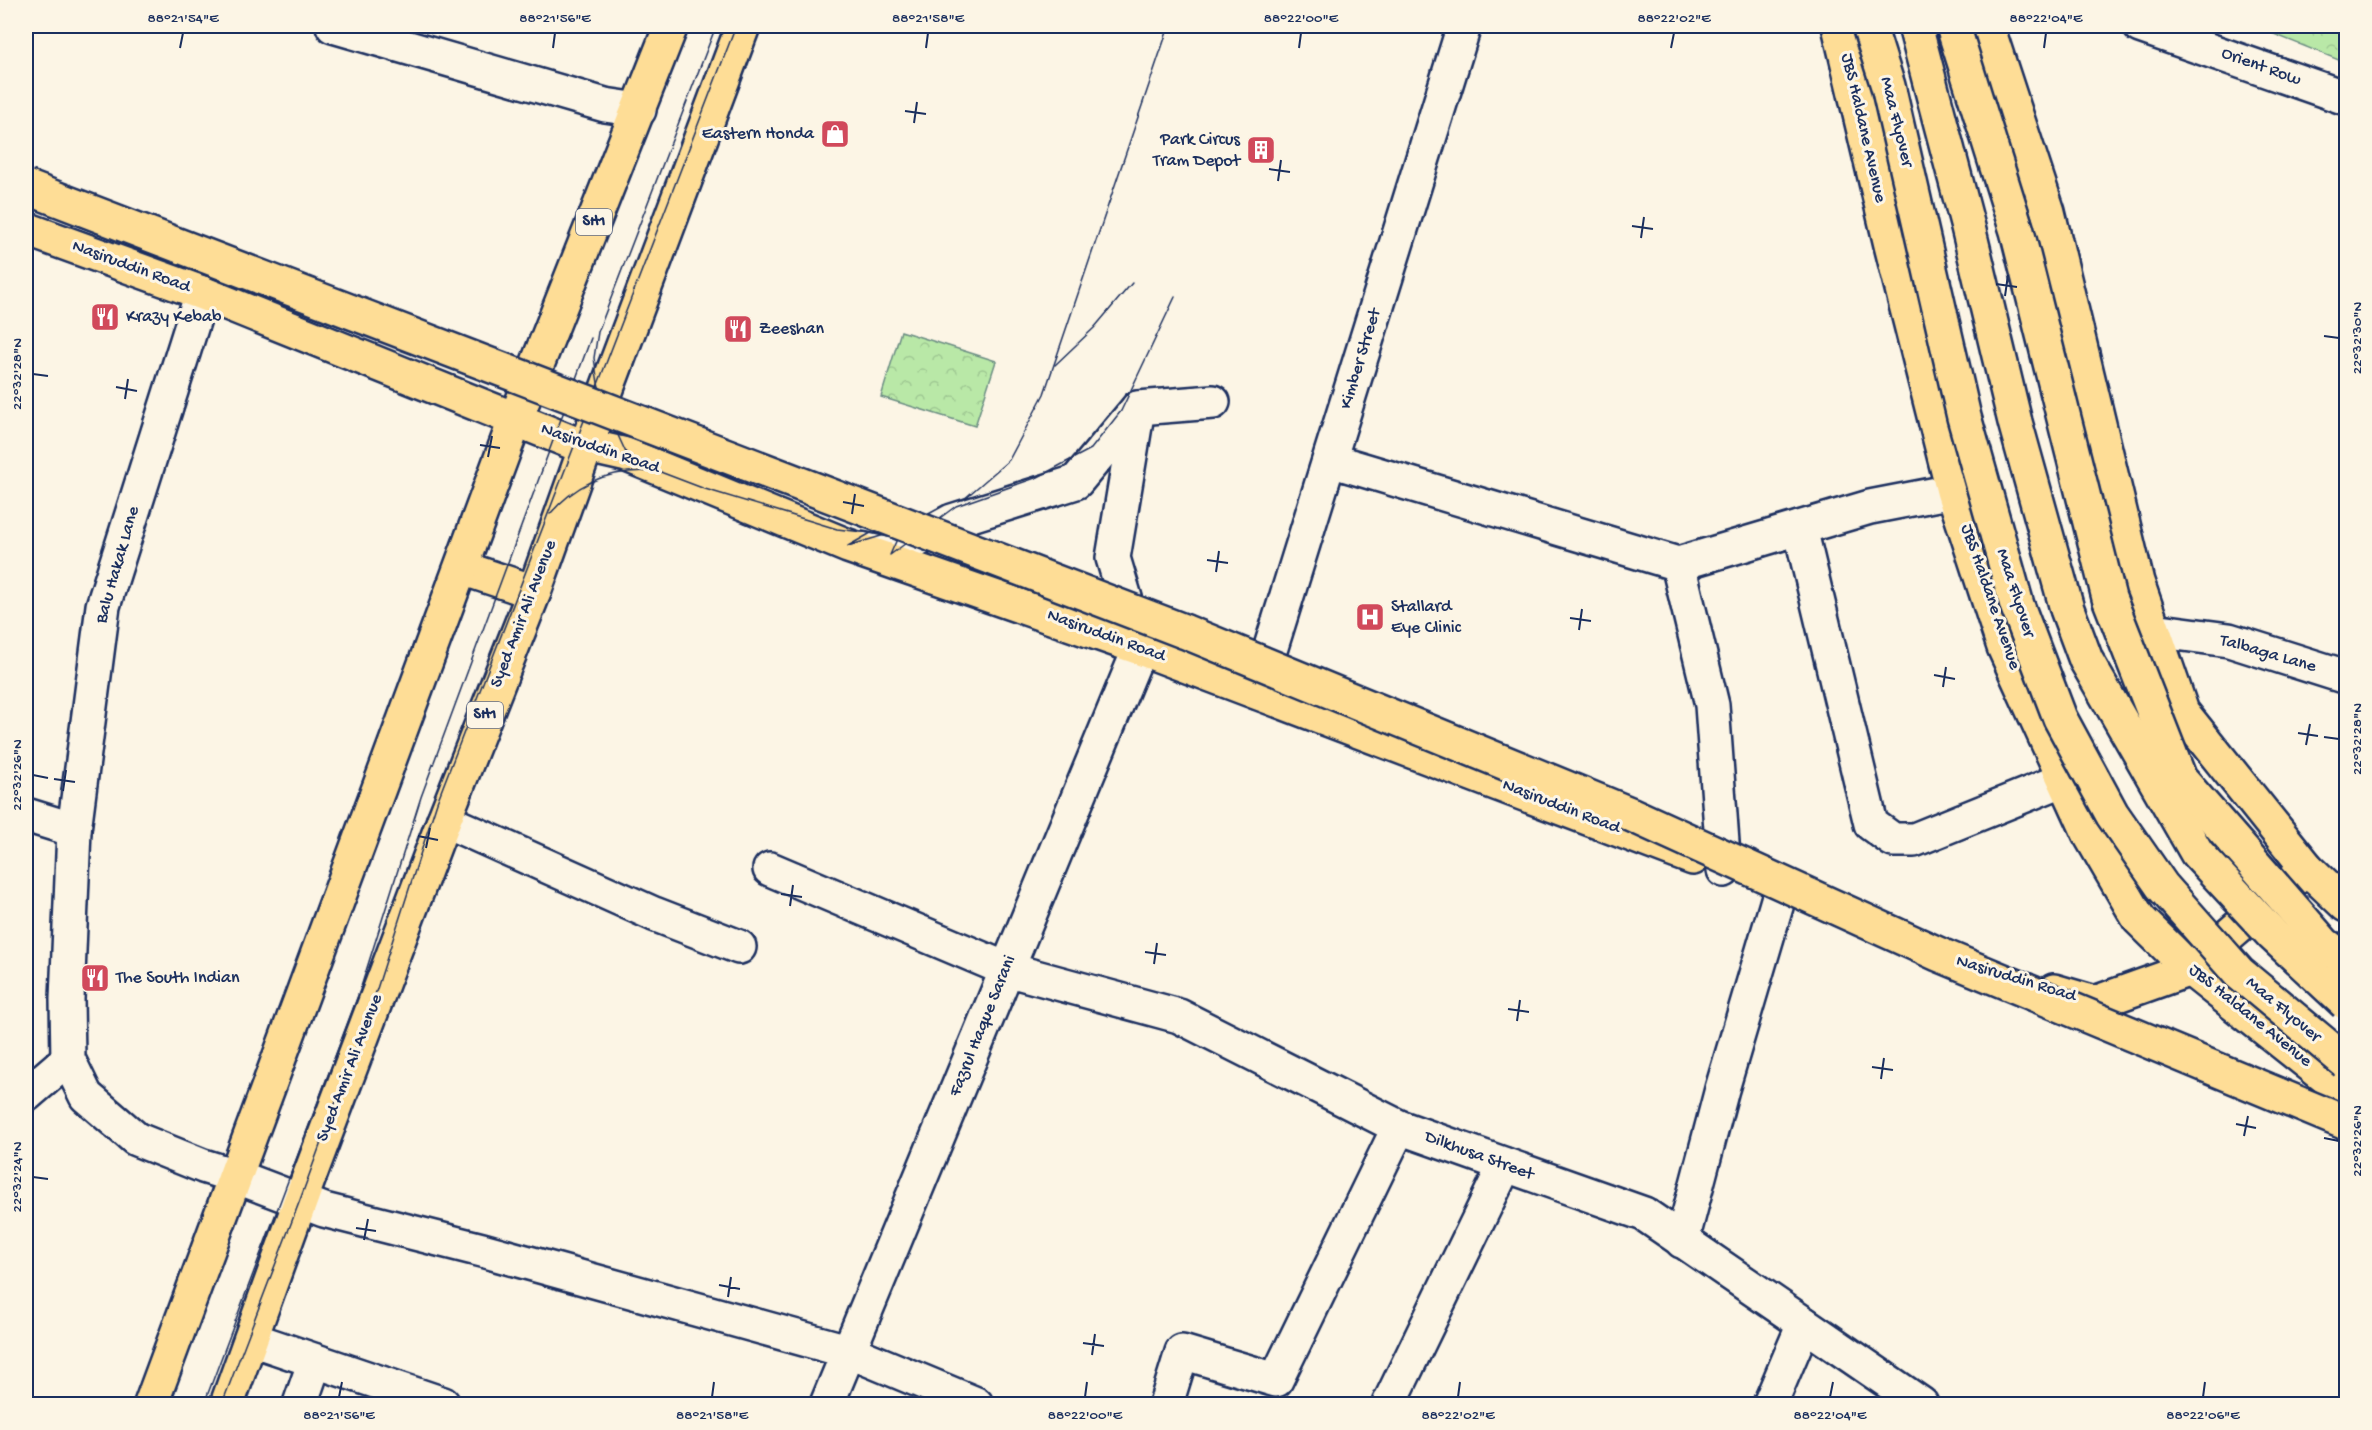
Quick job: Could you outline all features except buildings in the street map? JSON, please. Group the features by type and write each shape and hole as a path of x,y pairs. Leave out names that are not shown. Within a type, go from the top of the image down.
{"main road":[{"name":"SH1","path":"151,1404 516,418 671,26"},
{"name":"Syed Amir Ali Avenue","path":"227,1404 300,1200 444,820 534,592 743,26"},
{"name":"JBS Haldane Avenue","path":"1839,26 1953,491 2004,647 2089,833 2139,919 2190,969 2346,1093"},
{"name":"Maa Flyover","path":"1869,26 1888,86 1967,428 2017,605 2060,718 2112,814 2162,886 2239,973 2346,1062"},
{"path":"1915,26 1968,227 2015,422 2067,609 2086,660 2196,853 2273,935 2346,1003"},
{"path":"1953,26 2017,231 2109,598 2180,779 2324,944 2346,960"},
{"path":"1987,26 2048,212 2137,582 2182,712 2307,868 2346,905"},
{"path":"26,187 1186,632 1630,814 1938,954 2346,1123"},
{"name":"Nasiruddin Road","path":"26,229 202,293 574,443 627,455 848,546 1140,648 1724,870 1990,974 2095,1003 2190,969"},
{"path":"462,568 534,592"},
{"path":"2190,969 2307,868"}],"street":[{"path":"333,26 605,105 639,110"},
{"name":"Kimber Street","path":"1257,692 1464,26"},
{"name":"Orient Row","path":"2140,26 2346,98"},
{"name":"Balu Hakak Lane","path":"68,1059 67,999 75,830 103,606 202,293"},
{"path":"848,546 890,555 952,520 1076,482 1138,408 1213,402"},
{"path":"1138,408 1113,558 1140,648"},
{"path":"1330,460 1678,564 1870,507 1953,491"},
{"path":"1800,528 1871,824 1893,840 1914,840 2065,779"},
{"path":"1678,564 1712,705 1724,870"},
{"name":"Talbaga Lane","path":"2153,630 2229,640 2346,678"},
{"name":"Fazrul Haque Sarani","path":"827,1404 851,1352 1006,969 1140,648"},
{"path":"26,815 75,830"},
{"path":"444,820 654,914 739,947"},
{"name":"Dilkhusa Street","path":"770,869 1006,969 1179,1016 1399,1127 1644,1214 1921,1404"},
{"path":"1682,1241 1722,1089 1780,893"},
{"path":"26,1095 68,1059 86,1096 136,1139 203,1166 324,1210 482,1250 851,1352 976,1404"},
{"path":"1166,1404 1182,1352 1276,1380 1399,1127"},
{"path":"1389,1404 1505,1165"},
{"path":"1770,1404 1804,1324"},
{"path":"251,1339 443,1404"},
{"path":"300,1404 315,1361"}],"green space":[{"path":"2254,26 2346,26 2346,63"},
{"path":"901,331 996,361 975,426 881,397"}],"tram line":[{"path":"716,26 598,332 594,358 598,383 606,409 627,455 663,473 705,489 837,529 871,533 848,546 901,530 890,555 956,506 1038,477 1091,449 1121,411 1175,297"},
{"path":"222,1404 375,995 437,802 736,26"},
{"path":"963,500 1009,460 1044,394 1169,26"},
{"path":"1055,365 1094,328 1132,283"},
{"path":"204,1404 360,990 421,797 591,338"},
{"path":"550,514 572,493 598,479 626,472 656,472"}],"place":[{"name":"Eastern Honda","path":"835,134"},
{"name":"Park Circus Tram Depot","path":"1261,150"},
{"name":"Krazy Kebab","path":"105,317"},
{"name":"Zeeshan","path":"738,329"},
{"name":"Stallard Eye Clinic","path":"1370,617"},
{"name":"The South Indian","path":"95,978"}]}
